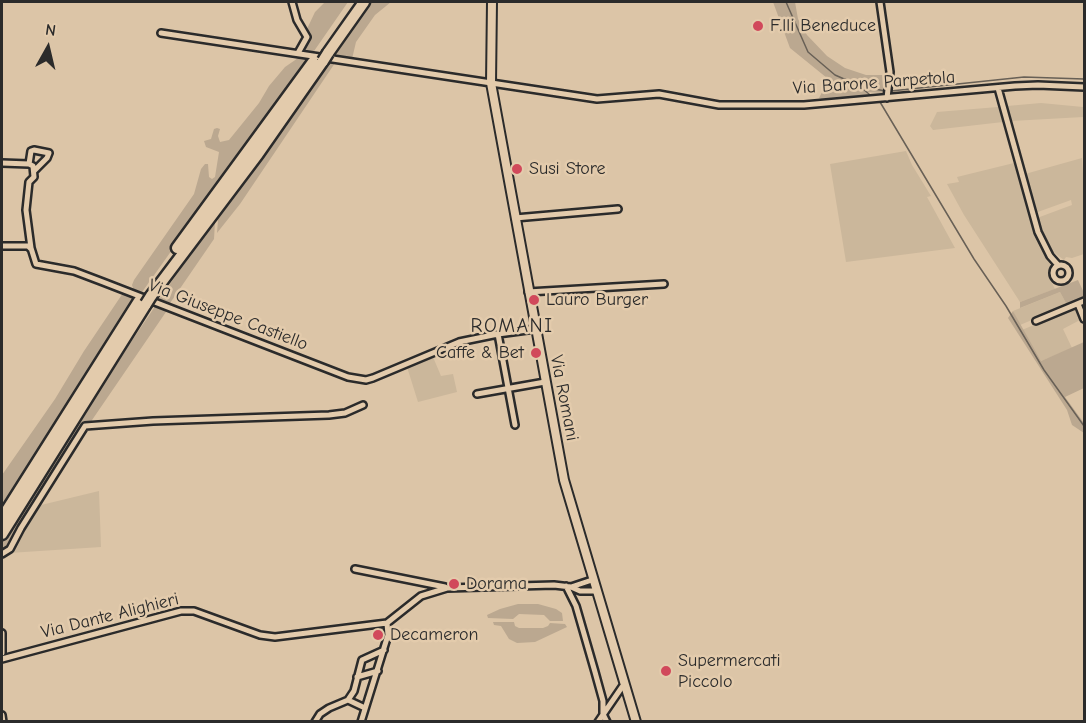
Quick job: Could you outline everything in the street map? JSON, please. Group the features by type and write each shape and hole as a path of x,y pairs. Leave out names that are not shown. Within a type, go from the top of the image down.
{"highway":[{"path":"321,56 355,2"},
{"path":"2,518 145,299 321,56 364,2"},
{"path":"2,534 145,299"}],"street":[{"path":"292,2 297,20 307,37 298,53"},
{"name":"Via Romani","path":"492,2 491,83 564,480 636,722"},
{"path":"880,2 890,72 887,98"},
{"name":"Via Barone Parpetola","path":"161,33 597,99 665,94 719,105 804,105 1038,85 1084,87"},
{"path":"998,88 1038,232 1050,256 1058,265"},
{"path":"29,164 31,151 49,153 34,171"},
{"path":"2,163 33,166 34,177 29,182 26,210 31,249"},
{"path":"515,218 618,209"},
{"path":"2,246 28,246 31,249"},
{"name":"Via Giuseppe Castiello","path":"31,249 36,264 74,272 103,282 348,377 366,380 459,342 535,329"},
{"path":"528,292 663,284"},
{"path":"1036,321 1084,301"},
{"path":"1078,304 1084,319"},
{"path":"498,334 515,425"},
{"path":"477,394 545,382"},
{"path":"2,554 10,549 85,426 153,421 329,415 345,413 363,405"},
{"path":"356,569 447,588"},
{"name":"Via Dante Alighieri","path":"2,659 188,610 260,635 275,637 387,622 421,596 447,588 569,586 592,580"},
{"path":"569,586 607,722"},
{"name":"Via Dante Alighieri","path":"569,586 580,591 596,591"},
{"path":"576,606 580,591"},
{"path":"361,722 388,635 387,622"},
{"path":"2,633 2,653"},
{"path":"315,722 320,714 329,708 348,700 354,691 362,660 384,650"},
{"path":"357,677 378,671"},
{"path":"598,722 622,687 625,686"},
{"path":"348,700 365,708"},
{"path":"2,715 3,722"}],"shaded area":[{"path":"325,2 348,2 312,54 301,52 309,38 306,31 315,12"},
{"path":"372,2 391,2 375,15 356,42 352,59 333,56 343,39"},
{"path":"773,2 795,2 798,19 807,35 827,56 845,68 866,75 888,75 884,93 866,92 868,95 819,98 828,81 827,78 790,48"},
{"path":"301,56 309,57 140,295 134,291 132,285 134,280 194,194 201,169 205,164 208,164 209,177 212,179 215,177 219,152 206,147 204,141 211,139 214,129 217,128 220,129 218,136 220,142 229,140 285,67"},
{"path":"328,62 335,63 240,204 217,233 218,220 215,222 214,239 168,306 158,301 302,95"},
{"path":"1041,103 1083,107 1083,117 1011,121 1007,106"},
{"path":"998,107 1003,122 933,130 930,126 937,112"},
{"path":"906,151 931,196 927,197 955,248 846,262 830,164"},
{"path":"1082,158 1084,254 1072,258 1066,257 1064,260 1052,251 1037,218 1072,205 1071,200 1035,213 1025,174"},
{"path":"1014,163 1034,232 1051,266 1049,277 1055,289 1020,302 964,215 947,184 959,182 957,177"},
{"path":"1078,280 1084,298 1067,305 1060,292 1020,308 1020,302"},
{"path":"1060,292 1067,305 1020,325 1013,311"},
{"path":"123,293 138,298 2,510 2,475 55,399"},
{"path":"156,305 168,309 90,423 85,424 10,546 3,548 2,542 79,419"},
{"path":"1074,308 1080,320 1063,329 1072,348 1041,361 1022,330"},
{"path":"1013,311 1041,361 1084,342 1084,388 1065,397 1084,423 1084,433 1072,425 1067,410 1008,318"},
{"path":"433,357 441,376 453,374 457,392 418,402 407,367"},
{"path":"99,491 101,547 9,553 37,506"},
{"path":"518,604 538,604 556,609 562,613 563,621 550,621 544,615 519,614 513,619 488,618 487,615"},
{"path":"493,622 514,622 519,628 543,628 550,623 565,624 567,627 535,642 517,643 509,639 501,626 494,625"}],"waterway":[{"path":"786,2 808,52 835,75 860,86 885,91"},
{"path":"891,91 1024,77 1084,79"},
{"path":"862,88 870,95"},
{"path":"880,102 974,259 1006,306 1044,370 1084,426"}],"place":[{"name":"F.lli Beneduce","path":"758,26"},
{"name":"Susi Store","path":"517,169"},
{"name":"Lauro Burger","path":"534,300"},
{"name":"Caffe & Bet","path":"536,353"},
{"name":"Dorama","path":"454,584"},
{"name":"Decameron","path":"378,635"},
{"name":"Supermercati Piccolo","path":"666,671"}],"district":[{"name":"ROMANI","path":"512,326"}]}
